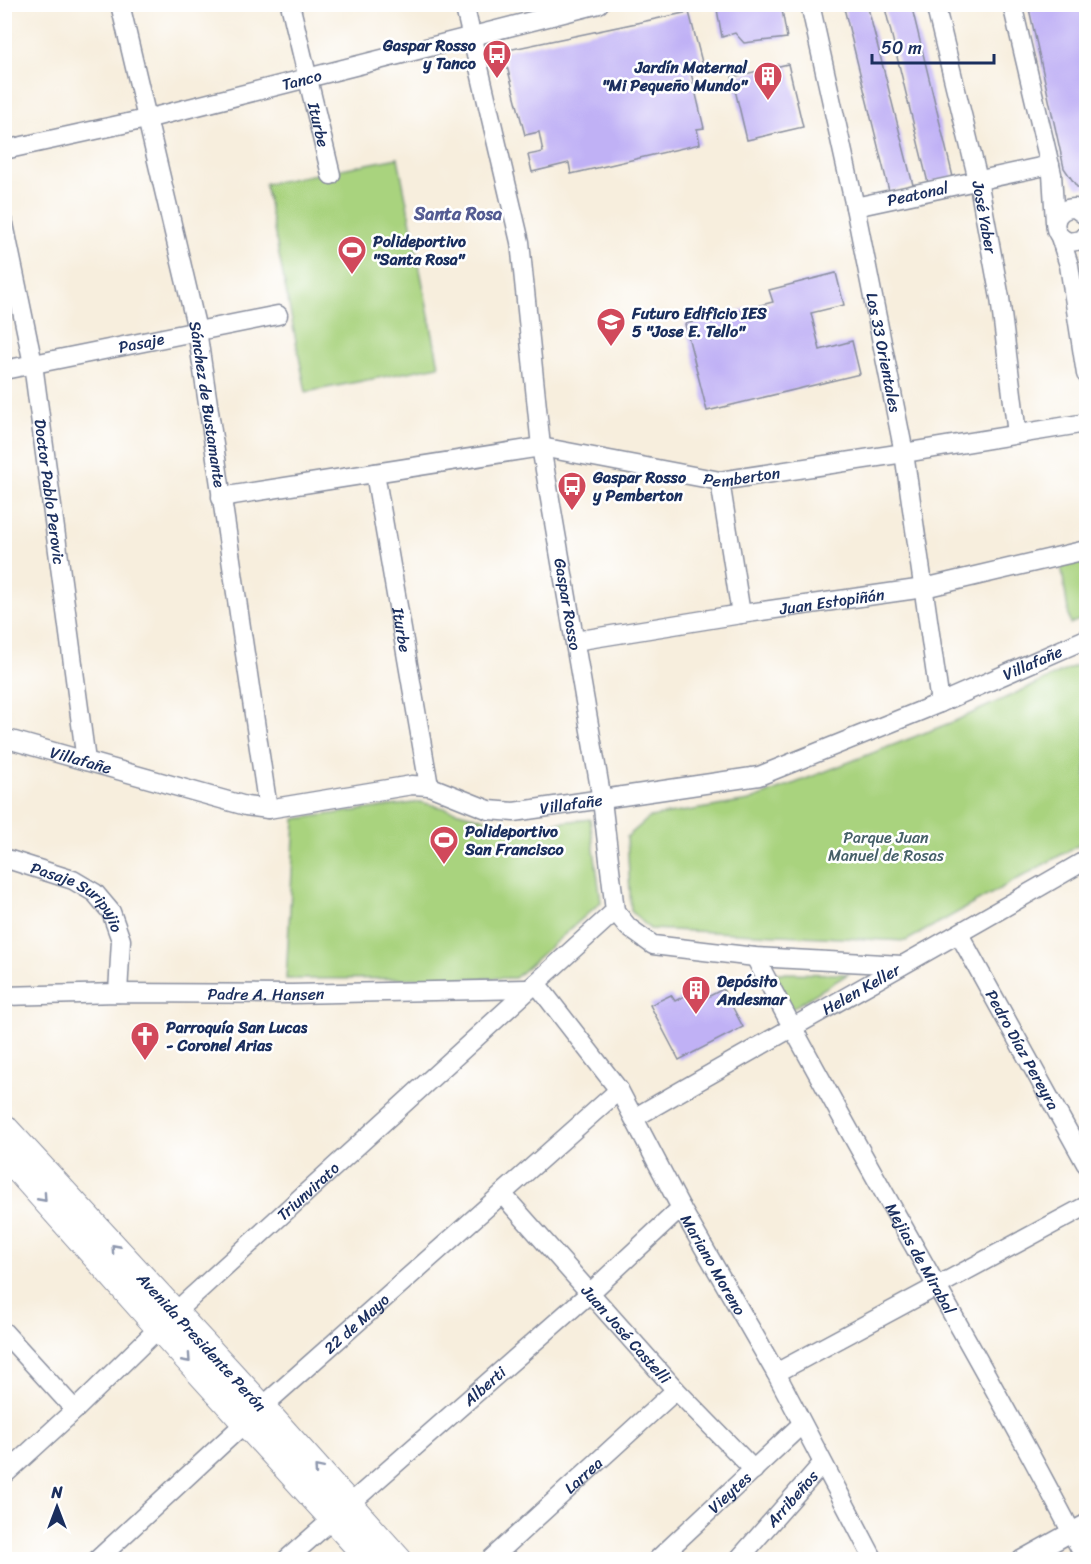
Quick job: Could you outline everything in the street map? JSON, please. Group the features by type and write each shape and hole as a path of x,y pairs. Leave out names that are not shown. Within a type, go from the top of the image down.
{"main road":[{"name":"Avenida Presidente Perón","path":"4,1127 166,1320"},
{"name":"Avenida Presidente Perón","path":"4,1154 166,1320 340,1512 399,1560"},
{"name":"Avenida Presidente Perón","path":"340,1512 370,1560"}],"street":[{"name":"Sánchez de Bustamante","path":"120,4 197,330 268,809"},
{"name":"Iturbe","path":"290,4 330,175"},
{"name":"Gaspar Rosso","path":"464,4 520,242 541,447 602,800 615,910"},
{"name":"Tanco","path":"4,150 146,119 599,4"},
{"name":"Los 33 Orientales","path":"810,4 855,207 904,453 940,703"},
{"name":"José Yaber","path":"935,4 978,180 1000,298 1017,434"},
{"path":"1012,4 1051,169 1057,230 1069,265 1086,374"},
{"name":"Peatonal","path":"855,207 978,180 1051,169"},
{"path":"1051,169 1083,212"},
{"path":"1057,230 1060,213 1064,209 1083,212"},
{"name":"Doctor Pablo Perovic","path":"4,224 33,364 86,761"},
{"path":"1057,230 1070,243 1082,240 1086,235"},
{"path":"1069,265 1086,235"},
{"name":"Pasaje","path":"4,370 278,315"},
{"name":"Pemberton","path":"221,497 541,447 720,481 1086,423"},
{"name":"Iturbe","path":"375,472 429,786"},
{"path":"720,481 741,614"},
{"name":"Juan Estopiñán","path":"575,641 924,588 1086,550"},
{"name":"Villafañe","path":"4,738 246,806 268,809 412,785 429,786 489,810 514,812 759,776 940,703 1086,639"},
{"name":"Pasaje Suripujio","path":"4,858 73,880 95,893 111,912 122,940 117,993"},
{"name":"Helen Keller","path":"634,1118 1086,860"},
{"path":"615,910 628,927 653,945 755,957 902,964"},
{"name":"Triunvirato","path":"4,1475 75,1410 166,1320 615,910"},
{"name":"Pedro Díaz Pereyra","path":"959,934 1086,1164"},
{"name":"Mejias de Mirabal","path":"755,957 791,1027 937,1286 1079,1528 1086,1560"},
{"name":"Padre A. Hansen","path":"4,996 117,993 292,994 532,986"},
{"name":"Mariano Moreno","path":"532,986 619,1090 681,1208 776,1373 874,1560"},
{"name":"22 de Mayo","path":"97,1560 254,1415 619,1090"},
{"name":"Juan José Castelli","path":"503,1195 676,1390 754,1470"},
{"path":"776,1373 1086,1206"},
{"name":"Alberti","path":"286,1560 591,1292 681,1208"},
{"path":"4,1332 75,1410"},
{"name":"Larrea","path":"490,1560 676,1390"},
{"name":"Vieytes","path":"657,1560 802,1424"},
{"name":"Arribeños","path":"738,1560 822,1464"},
{"path":"1021,1560 1079,1528"}],"green space":[{"name":"Polideportivo \"Santa Rosa\"","path":"398,158 439,366 306,392 265,184"},
{"path":"1086,552 1086,617 1070,624 1060,557"},
{"name":"Parque Juan Manuel de Rosas","path":"1086,661 1086,841 906,941 650,929 631,911 627,837 650,817 749,801 955,721"},
{"name":"Polideportivo San Francisco","path":"421,802 515,827 590,819 601,902 515,978 286,979 295,819"},
{"path":"773,973 848,974 791,1009"}],"building":[{"path":"716,4 781,4 787,38 744,43 735,33 722,37"},
{"path":"843,4 867,4 913,185 889,191"},
{"path":"897,4 911,4 953,177 928,183 885,8"},
{"path":"1028,4 1086,4 1086,188 1077,187 1064,168"},
{"path":"689,12 704,70 691,73 704,128 697,129 700,144 571,174 569,163 532,172 528,155 543,152 539,132 525,135 503,51"},
{"name":"Jardín Maternal \"Mi Pequeño Mundo\"","path":"788,64 803,127 747,140 732,77"},
{"path":"836,273 844,305 811,313 820,350 852,341 860,374 707,411 685,324 773,302 769,290"},
{"name":"Depósito Andesmar","path":"723,989 743,1027 679,1060 650,1005 671,995 675,1001 696,990 702,1000"}],"place":[{"name":"Gaspar Rosso y Tanco","path":"497,80"},
{"name":"Jardín Maternal \"Mi Pequeño Mundo\"","path":"768,102"},
{"name":"Polideportivo \"Santa Rosa\"","path":"352,276"},
{"name":"Futuro Edificio IES 5 \"Jose E. Tello\"","path":"611,348"},
{"name":"Gaspar Rosso y Pemberton","path":"572,512"},
{"name":"Polideportivo San Francisco","path":"444,866"},
{"name":"Depósito Andesmar","path":"696,1016"},
{"name":"Parroquía San Lucas - Coronel Arias","path":"145,1062"}],"district":[{"name":"Santa Rosa","path":"458,214"}]}
